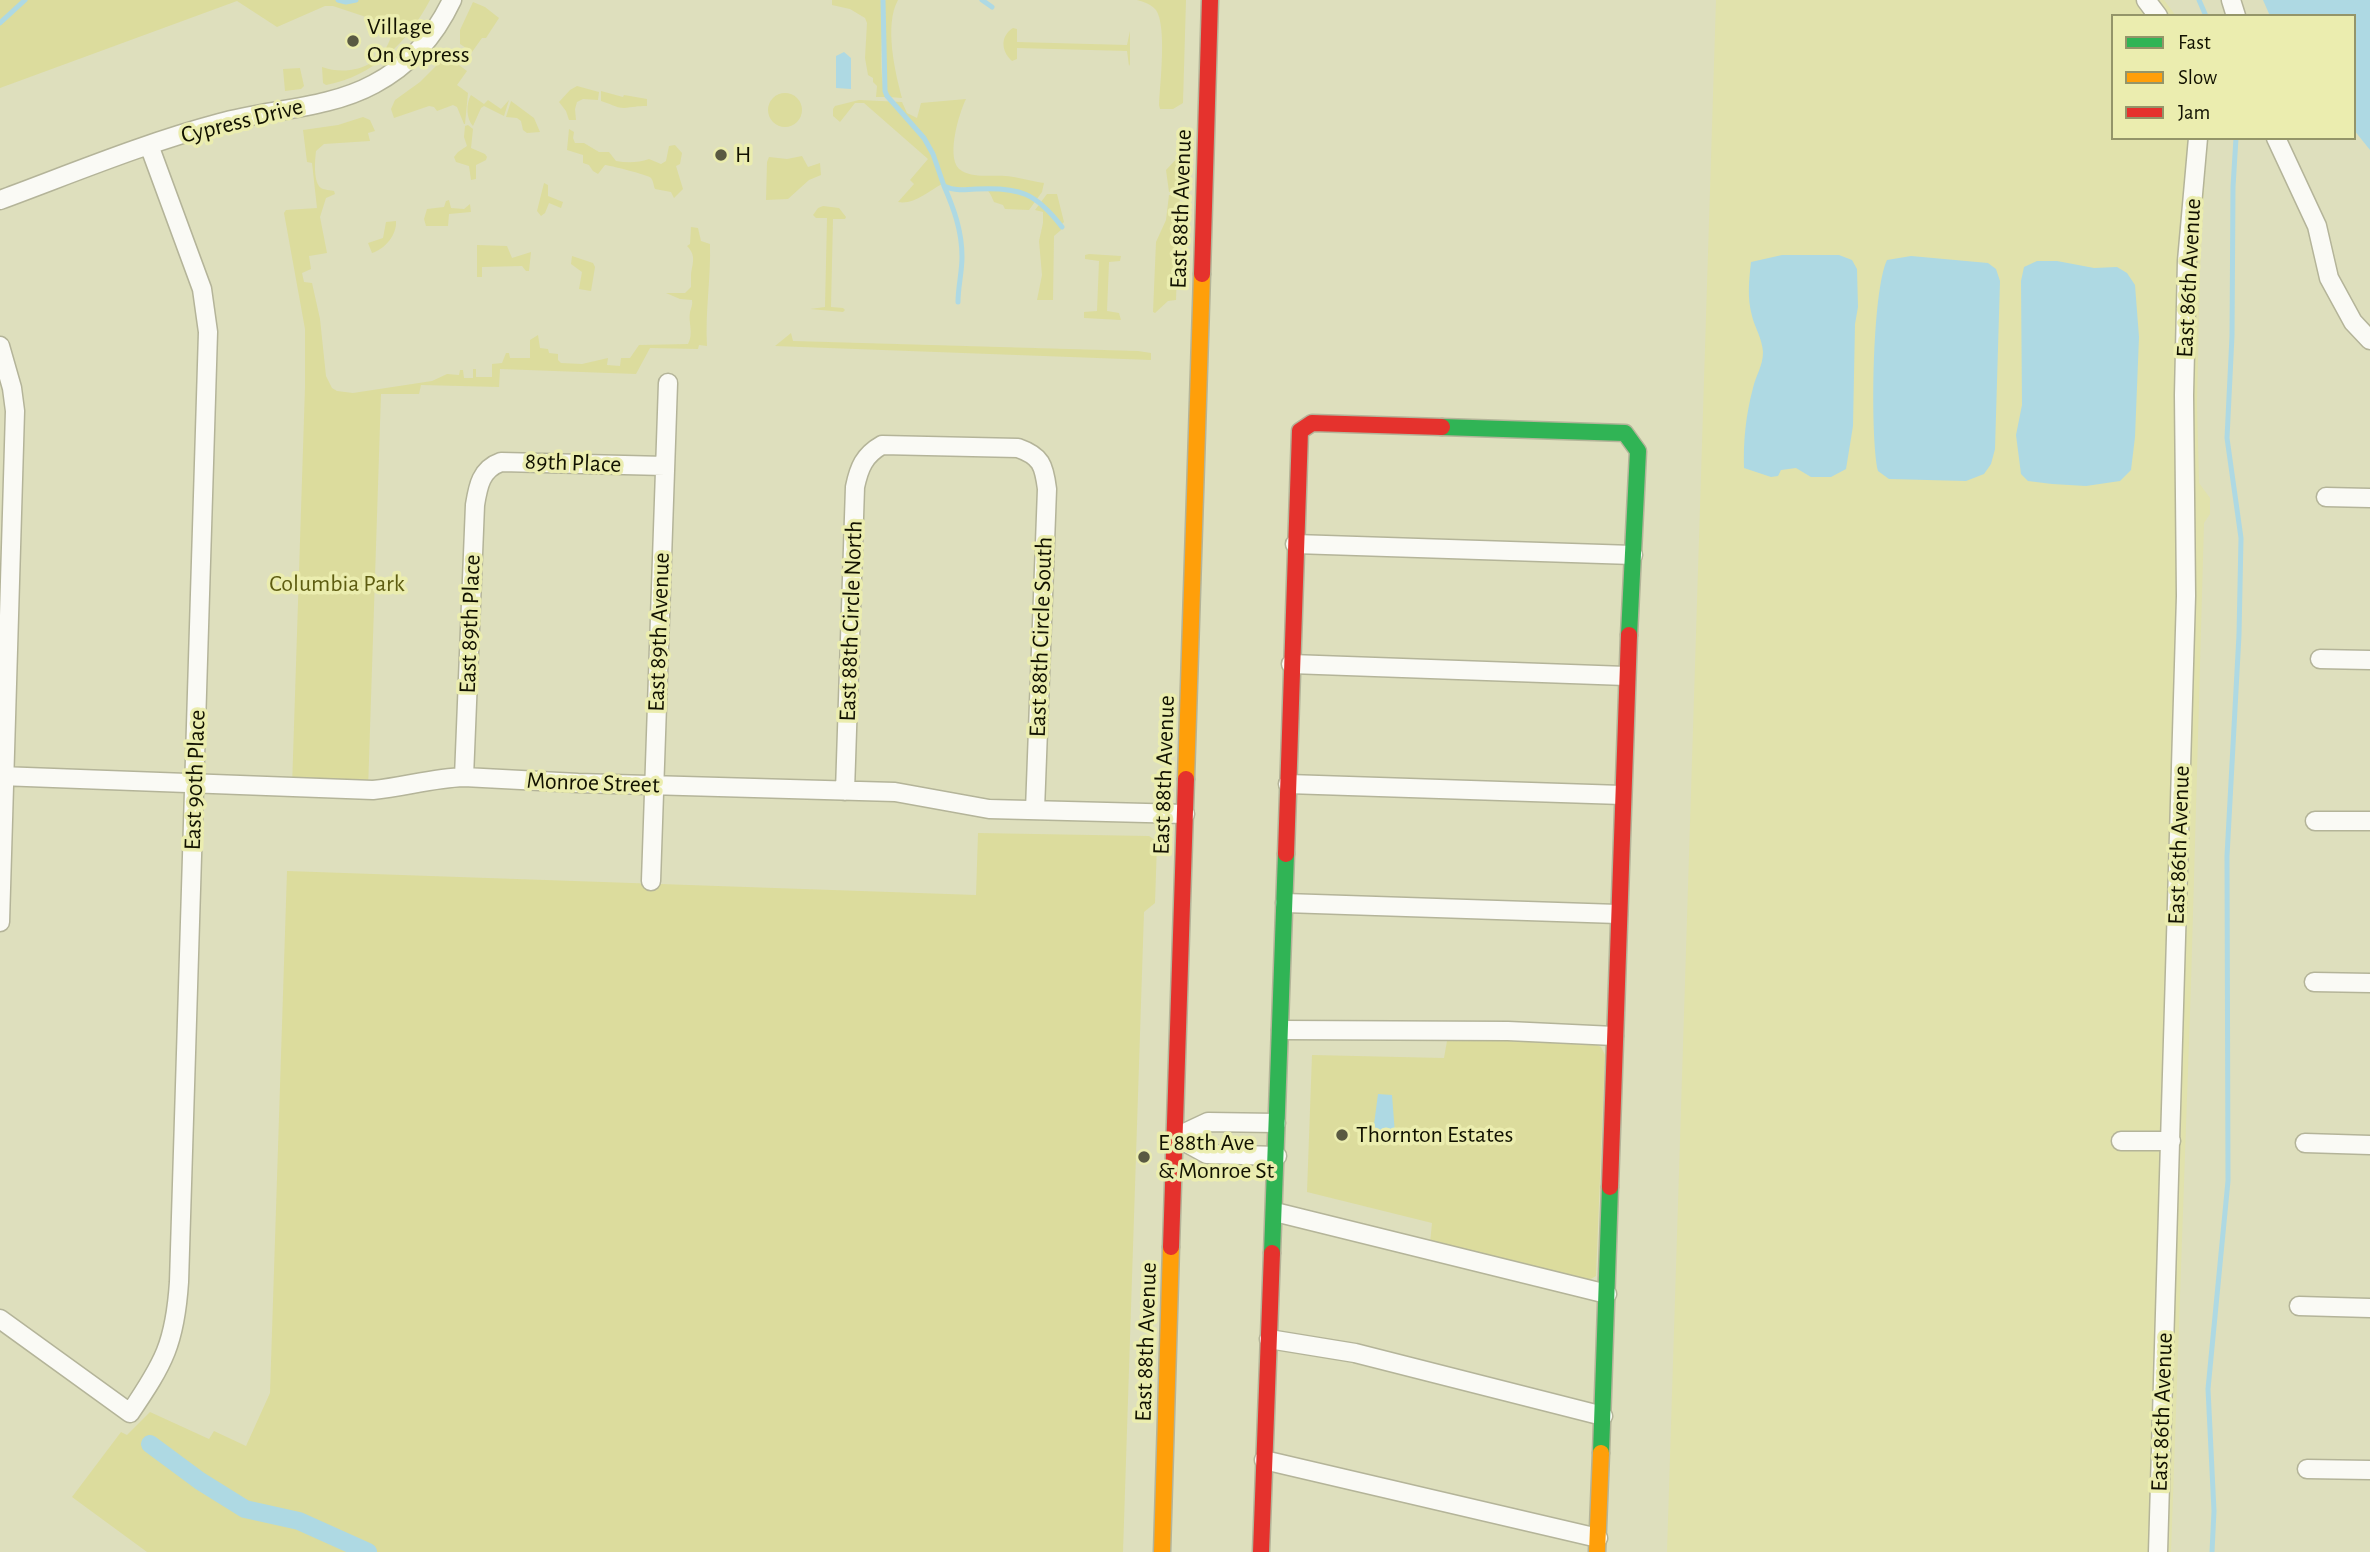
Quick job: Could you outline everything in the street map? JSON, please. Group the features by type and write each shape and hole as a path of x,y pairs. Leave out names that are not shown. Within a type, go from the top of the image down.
{"street":[{"name":"Cypress Drive","path":"0,200 149,145 228,121 318,103 371,86 396,71 416,54 433,35 452,0"},
{"name":"East 88th Avenue","path":"1162,1552 1210,0"},
{"name":"East 86th Avenue","path":"2158,1552 2186,596 2185,342 2190,215 2198,140"},
{"path":"2277,140 2317,226 2329,278 2353,322 2370,340"},
{"name":"East 90th Place","path":"0,1319 130,1413 159,1370 176,1320 208,332 202,289 149,145"},
{"path":"0,346 12,388 15,411 0,922"},
{"name":"East 89th Avenue","path":"651,881 668,383"},
{"path":"1261,1552 1277,1156 1300,431 1312,423 1625,433 1638,451 1626,676 1598,1545 1265,1460"},
{"name":"East 88th Circle North","path":"845,791 855,487 858,469 869,454 882,445 896,444 1018,448 1031,453 1041,464"},
{"name":"89th Place","path":"484,472 501,462 665,466"},
{"name":"East 88th Circle South","path":"1035,810 1046,489 1045,470 1041,464"},
{"name":"East 89th Place","path":"464,777 475,505 478,485 484,472"},
{"path":"2326,497 2370,498"},
{"path":"1295,544 1633,555"},
{"path":"2320,659 2370,660"},
{"path":"1292,664 1626,676"},
{"name":"Monroe Street","path":"3,776 373,790 464,777 895,792 972,808 1185,814"},
{"path":"1288,784 1622,795"},
{"path":"2315,821 2370,821"},
{"path":"1285,903 1618,914"},
{"path":"2314,982 2370,983"},
{"path":"1281,1030 1508,1031 1614,1036"},
{"path":"1175,1137 1208,1122 1276,1123"},
{"path":"1175,1137 1207,1154 1277,1156"},
{"path":"2121,1141 2171,1141"},
{"path":"2305,1143 2370,1145"},
{"path":"1275,1212 1607,1294"},
{"path":"2299,1306 2370,1308"},
{"path":"1269,1339 1355,1353 1603,1416"},
{"path":"2308,1469 2370,1470"}],"shaded area":[{"path":"1716,0 2164,0 2174,14 2111,14 2111,140 2207,140 2197,403 2199,483 2210,498 2210,514 2204,523 2171,1552 1667,1552"}],"green space":[{"path":"0,0 430,0 411,30 388,55 359,74 326,85 323,83 322,67 343,71 373,62 381,55 391,36 382,32 375,20 333,6 325,6 277,27 237,1 0,88"},
{"path":"832,0 882,0 881,64 887,97 876,97 877,86 868,75 865,58 865,18 850,9 832,5"},
{"path":"885,0 898,0 891,35 902,98 889,97 885,90"},
{"path":"1137,0 1186,0 1183,103 1173,109 1160,109 1159,105 1162,56 1159,18 1152,6"},
{"path":"473,2 499,18 486,38 482,38 472,52 460,44 460,30"},
{"path":"1013,28 1017,29 1017,42 1127,45 1130,31 1130,64 1129,66 1127,51 1017,48 1017,59 1012,61 1004,48 1004,39"},
{"path":"443,59 451,59 467,71 457,85 468,93 465,124 457,107 453,105 437,111 429,106 394,118 391,109 395,100 420,82"},
{"path":"300,68 304,86 301,89 285,91 283,69"},
{"path":"577,86 599,92 598,100 583,99 577,102 576,120 569,120 559,102"},
{"path":"601,91 623,97 647,99 647,106 615,106 601,101"},
{"path":"785,93 797,98 802,110 797,122 785,127 773,122 768,110 773,98"},
{"path":"471,95 484,104 488,100 501,109 509,100 504,116 484,106 473,126 468,111"},
{"path":"966,99 955,137 954,158 957,166 972,175 1011,177 1044,183 1042,192 1029,210 1005,209 1003,205 994,202 985,190 942,184 916,199 898,202 914,184 910,180 928,159 864,103 855,103 840,122 833,116 835,106 859,100 902,102 907,113 917,118 921,103"},
{"path":"511,101 534,118 540,132 527,133 523,130 521,121 506,117"},
{"name":"Columbia Park","path":"363,117 370,120 375,131 368,133 370,141 324,144 316,151 315,171 318,185 322,189 334,191 335,194 326,198 320,217 327,253 309,256 311,269 302,273 304,282 312,283 320,319 326,376 332,388 353,393 432,381 447,374 459,375 460,370 463,370 464,378 473,378 473,369 476,369 476,377 492,377 492,364 502,363 506,353 509,353 510,358 530,358 530,340 538,335 540,348 558,354 561,363 582,364 608,358 607,365 620,366 621,358 630,358 639,345 688,344 691,336 692,300 680,299 666,293 685,293 691,287 693,257 687,246 690,244 691,227 698,228 701,241 710,244 707,346 699,345 698,349 650,348 636,374 500,369 499,387 421,385 419,394 381,394 368,790 292,787 305,329 284,213 286,210 317,208 312,163 307,162 303,130 338,125"},
{"path":"465,126 473,129 471,148 487,157 476,165 476,179 471,180 469,166 456,162 454,157 467,146 464,137"},
{"path":"569,129 574,132 575,143 584,143 599,152 609,152 620,162 649,159 661,164 666,161 669,146 675,145 682,153 680,164 676,166 683,189 674,198 671,192 655,189 651,178 643,175 605,165 598,174 583,163 583,155 567,150"},
{"path":"1180,155 1180,192 1169,192 1166,170"},
{"path":"802,156 808,167 820,163 821,175 809,180 788,199 766,200 769,157 787,159"},
{"path":"544,183 548,185 548,196 563,202 561,208 549,203 541,216 537,211"},
{"path":"1047,194 1057,194 1064,222 1060,226 1061,230 1054,236 1053,300 1037,300 1042,275 1039,241 1043,212 1035,210"},
{"path":"1169,195 1180,195 1176,300 1168,301 1155,313 1156,242 1166,220"},
{"path":"449,200 451,208 464,209 470,204 471,212 449,214 448,226 426,226 424,219 427,209 444,207"},
{"path":"823,206 839,208 846,217 833,219 831,307 843,308 843,312 810,309 825,307 827,218 816,218 813,215"},
{"path":"396,221 389,241 372,253 368,243 383,238 386,222"},
{"path":"477,245 507,246 512,258 531,252 529,271 522,266 482,267 482,277 477,277"},
{"path":"1085,255 1121,256 1120,261 1109,262 1107,311 1119,313 1121,320 1084,318 1084,312 1097,311 1099,261 1085,259"},
{"path":"572,256 593,263 595,267 591,291 579,289 582,272 571,264"},
{"path":"791,333 793,341 1138,351 1151,353 1151,360 775,346"},
{"path":"978,833 1149,836 1157,844 1155,903 1144,912 1123,1552 147,1552 72,1497 121,1432 127,1435 150,1412 209,1439 214,1431 246,1446 270,1393 287,871 976,895"},
{"path":"1452,1039 1595,1044 1601,1047 1605,1055 1596,1276 1581,1280 1430,1243 1432,1223 1307,1192 1312,1055 1444,1058 1447,1041"}],"water":[{"path":"2263,0 2370,0 2370,150 2356,132 2356,14 2269,14"},
{"path":"844,52 851,58 851,89 836,88 836,56"},
{"path":"1782,255 1839,255 1852,260 1857,269 1853,426 1846,469 1831,477 1811,477 1796,468 1781,470 1778,476 1771,477 1744,468 1747,418 1763,352 1749,302 1751,262"},
{"path":"1911,256 1988,263 1996,269 2000,281 1995,449 1991,464 1984,474 1966,481 1889,479 1878,471 1873,397 1878,301 1887,260"},
{"path":"2037,261 2057,261 2094,268 2117,267 2127,273 2135,285 2139,337 2135,437 2131,470 2120,481 2086,486 2052,484 2028,481 2021,474 2016,435 2022,405 2021,281 2024,267"},
{"path":"1378,1094 1392,1095 1395,1134 1373,1132"}],"waterway":[{"path":"0,23 25,0"},
{"path":"338,0 356,0"},
{"path":"883,0 885,91 924,138 933,154 944,186 960,190 1005,189 1026,194 1044,206 1062,227"},
{"path":"982,0 992,7"},
{"path":"2199,0 2205,14"},
{"path":"2212,1552 2214,1511 2208,1389 2228,1181 2227,856 2239,635 2241,538 2227,438 2236,140"},
{"path":"944,186 961,238 962,263 958,302"},
{"path":"150,1444 200,1481 245,1509 299,1521 368,1552"}],"traffic: fast":[{"path":"1442,427 1625,433 1638,451 1629,635"},
{"path":"1272,1253 1286,854"},
{"path":"1601,1453 1610,1187"}],"traffic: slow":[{"path":"1186,779 1202,274"},
{"path":"1162,1552 1171,1247"},
{"path":"1597,1552 1601,1453"}],"traffic: jam":[{"path":"1202,274 1210,0"},
{"path":"1286,854 1300,431 1312,423 1442,427"},
{"path":"1610,1187 1629,635"},
{"path":"1171,1247 1186,779"},
{"path":"1261,1552 1272,1253"}],"place":[{"name":"Village On Cypress","path":"353,41"},
{"name":"H","path":"721,155"},
{"name":"Thornton Estates","path":"1342,1135"},
{"name":"E 88th Ave & Monroe St","path":"1144,1157"}]}
